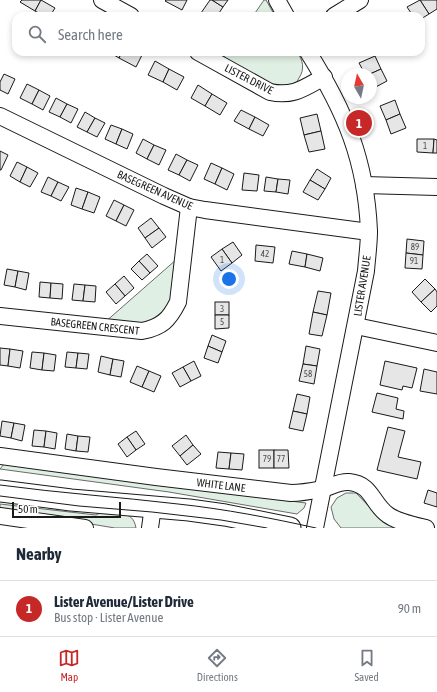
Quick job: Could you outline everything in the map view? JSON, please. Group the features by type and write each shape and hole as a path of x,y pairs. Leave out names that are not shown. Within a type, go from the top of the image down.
{"main road":[{"path":"0,491 71,500 189,510 225,515 290,528"}],"street":[{"path":"102,0 124,12"},
{"path":"276,0 284,12"},
{"path":"340,12 360,0"},
{"name":"LISTER DRIVE","path":"205,56 270,92 281,94 294,92 324,77"},
{"name":"LISTER AVENUE","path":"311,56 324,77 340,108 358,157 364,185 369,232 366,270 356,326 315,528"},
{"name":"BASEGREEN AVENUE","path":"0,116 189,207 369,232"},
{"path":"364,185 437,187"},
{"name":"BASEGREEN CRESCENT","path":"0,316 142,331 154,329 164,322 172,313 178,302 189,207"},
{"path":"356,326 437,343"},
{"name":"WHITE LANE","path":"0,456 291,493 323,489 339,483 348,482 364,487 388,515 401,521 426,528"},
{"path":"150,528 153,506"},
{"path":"0,516 85,528"}],"green space":[{"path":"264,0 266,0 273,12 256,12"},
{"path":"225,56 300,56 303,68 296,83 289,86 280,86 260,79 223,58"},
{"path":"177,259 170,304 162,312 150,321 138,325 104,323"},
{"path":"4,464 306,503 304,508 297,514 169,492 0,469"},
{"path":"346,493 356,493 384,522 402,528 341,528 334,519 331,507 337,498"},
{"path":"0,504 96,515 100,513 118,513 128,515 134,522 136,528 115,528 0,509"}],"building":[{"path":"22,0 41,0 35,11 20,2"},
{"path":"41,0 55,8 52,12 35,11"},
{"path":"187,0 182,10 165,1"},
{"path":"210,0 223,7 220,12 202,12"},
{"path":"212,0 228,0 223,7"},
{"path":"420,0 437,0 437,9 429,14"},
{"path":"420,0 429,14 425,16 425,12 410,12 407,7"},
{"path":"120,56 142,56 136,67 119,58"},
{"path":"375,56 381,69 377,71 377,68 362,68 359,63"},
{"path":"155,61 169,69 163,82 148,75"},
{"path":"169,69 184,77 177,90 163,82"},
{"path":"381,69 387,81 377,86 377,71"},
{"path":"4,74 15,79 8,94 0,90 0,82"},
{"path":"27,84 39,90 32,104 20,98"},
{"path":"198,85 212,94 205,106 191,98"},
{"path":"39,90 50,96 43,110 32,104"},
{"path":"212,94 227,103 220,115 205,106"},
{"path":"56,98 67,104 60,117 49,112"},
{"path":"395,100 400,114 386,120 380,106"},
{"path":"67,104 78,109 71,123 60,117"},
{"path":"241,110 255,117 249,129 234,121"},
{"path":"85,112 95,118 87,132 77,127"},
{"path":"317,114 321,131 304,135 300,118"},
{"path":"400,114 406,128 391,134 386,120"},
{"path":"255,117 269,125 263,136 249,129"},
{"path":"95,118 105,123 97,137 87,132"},
{"path":"111,125 122,129 116,144 105,139"},
{"path":"122,129 133,134 127,149 116,144"},
{"path":"321,131 325,149 309,152 304,135"},
{"path":"143,139 154,145 147,159 136,153"},
{"path":"417,139 434,139 433,153 417,152"},
{"path":"434,139 437,140 437,153 433,153"},
{"path":"154,145 166,150 159,165 147,159"},
{"path":"0,151 8,155 1,170 0,170"},
{"path":"176,154 187,160 179,175 168,170"},
{"path":"187,160 198,165 190,181 179,175"},
{"path":"17,162 27,167 20,182 10,176"},
{"path":"211,163 222,168 215,184 204,179"},
{"path":"27,167 38,173 30,187 20,182"},
{"path":"222,168 234,174 227,190 215,184"},
{"path":"317,169 331,178 325,189 310,180"},
{"path":"244,173 259,175 257,191 242,190"},
{"path":"48,177 58,182 51,196 41,192"},
{"path":"266,177 278,179 276,192 264,191"},
{"path":"278,179 290,180 288,194 276,192"},
{"path":"310,180 325,189 318,200 303,192"},
{"path":"58,182 69,187 61,201 51,196"},
{"path":"76,188 88,192 82,209 71,205"},
{"path":"88,192 100,197 94,213 82,209"},
{"path":"114,200 124,205 116,221 106,216"},
{"path":"124,205 134,210 126,226 116,221"},
{"path":"151,218 159,228 145,238 138,228"},
{"path":"159,228 166,237 152,248 145,238"},
{"path":"407,239 424,241 423,255 406,253"},
{"path":"233,242 242,255 232,263 222,249"},
{"path":"256,245 275,247 273,263 255,261"},
{"path":"222,249 232,263 221,271 211,257"},
{"path":"292,251 307,254 305,267 289,264"},
{"path":"406,253 423,255 422,269 405,268"},
{"path":"147,254 158,266 150,273 139,261"},
{"path":"307,254 323,258 320,271 305,267"},
{"path":"139,261 150,273 142,280 131,269"},
{"path":"7,269 18,271 15,287 4,285"},
{"path":"18,271 29,273 26,290 15,287"},
{"path":"124,276 134,288 125,296 115,284"},
{"path":"425,279 435,289 421,302 412,292"},
{"path":"40,282 51,283 50,298 39,297"},
{"path":"51,283 63,284 62,299 50,298"},
{"path":"74,284 85,285 83,301 72,300"},
{"path":"115,284 125,296 116,304 106,292"},
{"path":"85,285 96,286 95,302 83,301"},
{"path":"435,289 437,292 437,306 431,312 421,302"},
{"path":"318,291 331,293 327,315 313,312"},
{"path":"215,302 229,302 229,315 215,315"},
{"path":"313,312 327,315 322,336 309,334"},
{"path":"215,315 229,315 229,328 215,329"},
{"path":"212,335 226,341 222,352 208,346"},
{"path":"208,346 222,352 218,363 204,358"},
{"path":"306,346 320,349 317,366 303,364"},
{"path":"0,348 10,349 8,366 0,365"},
{"path":"10,349 23,351 20,368 8,366"},
{"path":"32,352 44,353 42,370 30,368"},
{"path":"67,352 78,353 76,368 65,367"},
{"path":"44,353 56,355 54,371 42,370"},
{"path":"78,353 89,354 87,369 76,368"},
{"path":"101,356 113,359 110,375 98,372"},
{"path":"113,359 124,361 121,377 110,375"},
{"path":"194,361 201,376 191,381 183,367"},
{"path":"385,361 417,368 412,388 403,386 402,390 380,385"},
{"path":"303,364 317,366 314,384 299,381"},
{"path":"137,366 149,371 142,387 130,382"},
{"path":"183,367 191,381 180,387 172,373"},
{"path":"424,369 437,372 437,394 420,391"},
{"path":"149,371 161,376 154,392 142,387"},
{"path":"377,393 398,398 396,409 404,411 403,419 372,412"},
{"path":"297,394 310,397 307,414 293,411"},
{"path":"293,411 307,414 303,431 289,428"},
{"path":"2,421 14,423 11,438 0,436"},
{"path":"14,423 25,425 22,441 11,438"},
{"path":"388,427 405,431 398,457 421,462 417,479 377,470"},
{"path":"34,430 46,431 44,447 32,446"},
{"path":"46,431 57,433 55,449 44,447"},
{"path":"136,431 145,444 136,450 127,437"},
{"path":"67,434 78,436 76,451 65,449"},
{"path":"186,435 193,445 180,456 172,446"},
{"path":"78,436 90,437 88,452 76,451"},
{"path":"127,437 136,450 127,457 118,444"},
{"path":"193,445 201,454 187,465 180,456"},
{"path":"259,450 274,450 274,468 259,468"},
{"path":"274,450 288,450 289,468 274,468"},
{"path":"218,452 231,453 229,469 216,468"},
{"path":"231,453 244,454 242,470 229,469"},
{"path":"428,490 437,493 437,507 424,503"}],"tram line":[{"path":"0,485 213,508 316,528"},
{"path":"0,496 79,506 221,520 267,528"}],"place":[{"name":"Lister Avenue/Lister Drive","path":"359,123"}]}
